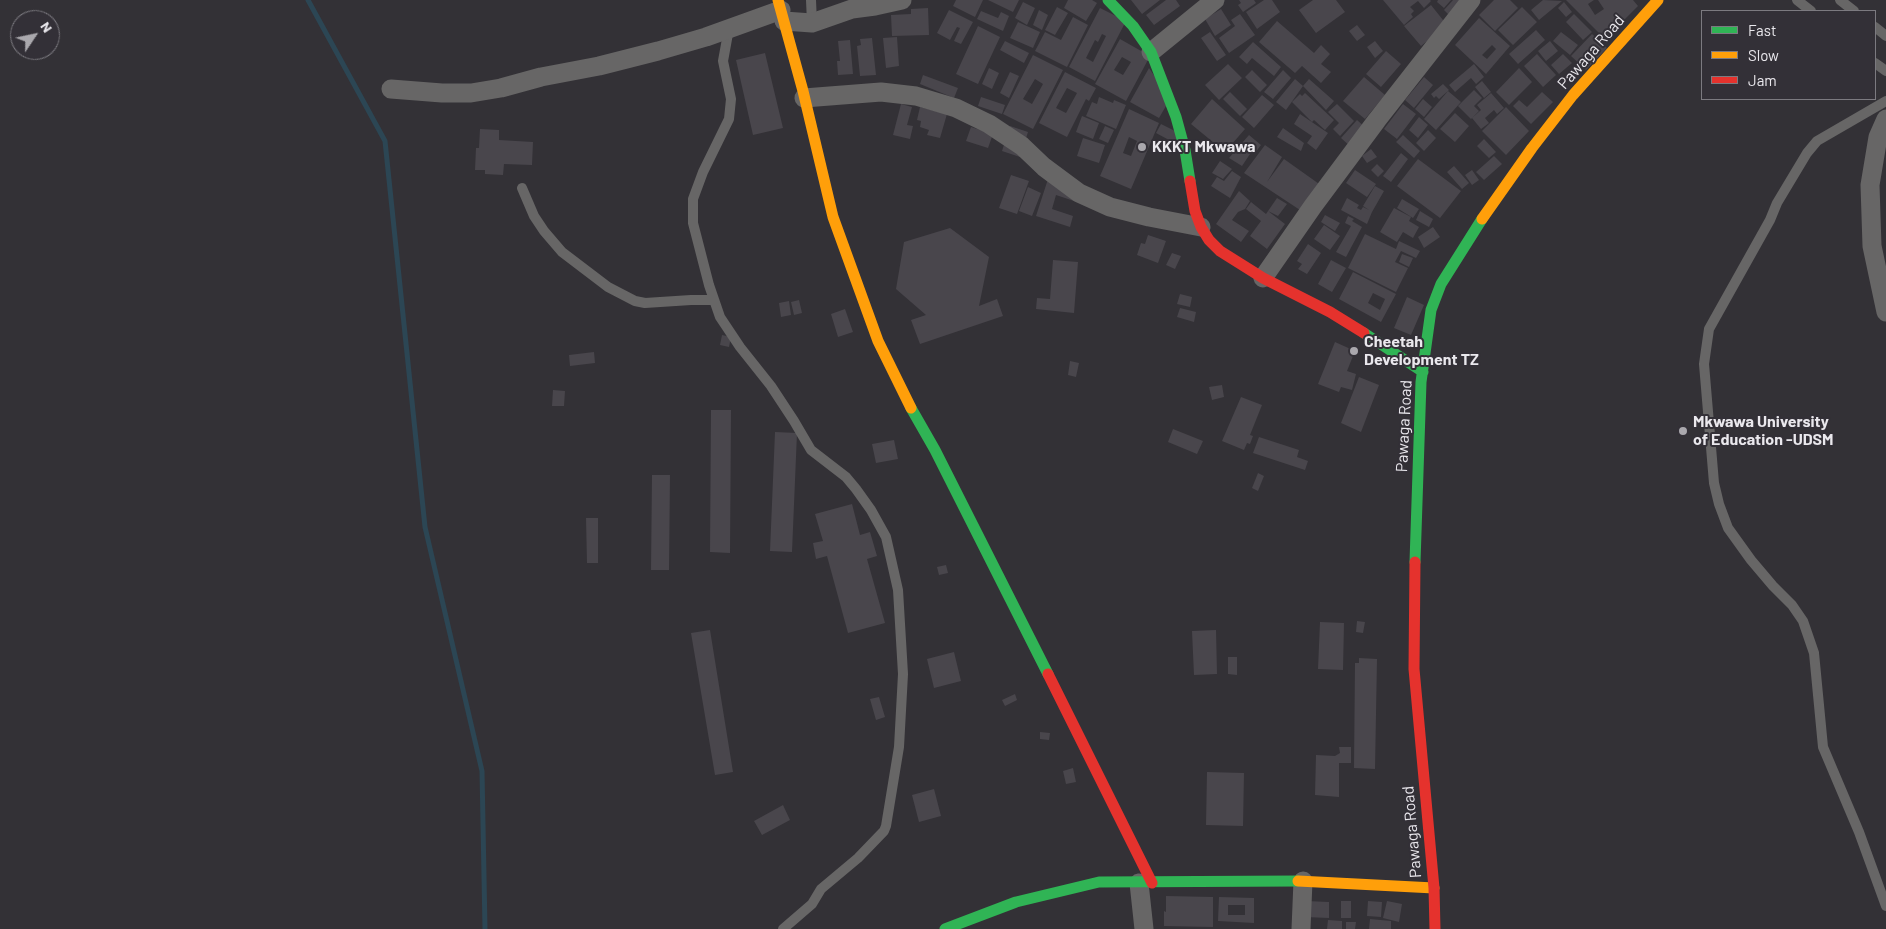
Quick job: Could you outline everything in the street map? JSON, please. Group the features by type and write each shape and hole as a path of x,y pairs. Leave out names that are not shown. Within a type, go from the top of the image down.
{"street":[{"path":"392,88 442,93 501,88 541,77 599,66 658,51 706,37 781,10 812,23 852,9 902,0"},
{"path":"1108,0 1133,26 1151,52 1176,117 1185,150 1195,211 1201,227 1209,240 1220,251 1263,278 1330,312 1380,342 1423,372"},
{"path":"1151,52 1216,0"},
{"path":"1263,278 1313,206 1377,120 1471,0"},
{"name":"Pawaga Road","path":"1435,929 1434,888 1414,669 1416,524 1423,372 1431,310 1441,284 1491,206 1573,95 1658,0"},
{"path":"781,10 833,217 878,341 1014,606 1145,883 1144,929"},
{"path":"804,98 881,92 916,96 956,108 989,124 1014,140 1044,167 1087,196 1110,208 1201,227"},
{"path":"1886,119 1878,137 1870,185 1872,246 1886,312"},
{"path":"1301,929 1303,880"},
{"path":"945,929 1016,902 1098,882 1303,880 1434,888"}],"lane":[{"path":"811,0 812,23"},
{"path":"1797,0 1810,10"},
{"path":"1840,0 1853,10"},
{"path":"728,28 723,61 731,99 729,119 703,172 693,198 693,224 714,300 720,317 794,421 811,450 846,477 871,510 886,537 898,590 902,682 899,747 886,826 858,858 821,889 812,904 784,929"},
{"path":"1876,28 1886,36"},
{"path":"1886,101 1817,141 1807,154 1777,203 1770,220 1710,329 1704,364 1714,484 1719,504 1728,528 1747,555 1792,605 1803,621 1814,654 1823,748 1859,832 1886,906"},
{"path":"522,188 534,216 562,252 608,287 645,303 714,300"}],"building":[{"path":"956,0 983,0 975,17 953,6"},
{"path":"988,0 1019,0 1013,12"},
{"path":"1068,0 1092,0 1097,3 1086,21 1064,8"},
{"path":"1131,0 1160,0 1142,14"},
{"path":"1166,0 1176,0 1180,6 1154,25 1146,15"},
{"path":"1239,0 1254,0 1256,3 1243,12 1238,5 1241,3"},
{"path":"1264,0 1272,0 1280,12 1257,29 1246,12"},
{"path":"1313,0 1336,0 1345,12 1316,33 1299,10"},
{"path":"1383,0 1431,1 1424,8 1418,1 1410,7 1414,11 1411,14 1413,17 1404,25"},
{"path":"1438,0 1451,0 1444,8 1437,2"},
{"path":"1453,0 1468,0 1452,18 1444,10"},
{"path":"1494,0 1510,0 1518,8 1495,31 1479,15"},
{"path":"1543,0 1562,1 1539,20 1531,10"},
{"path":"1566,0 1594,0 1588,4 1595,15 1604,9 1598,0 1633,0 1638,6 1605,39"},
{"path":"1023,2 1035,8 1027,25 1015,18"},
{"path":"1564,2 1572,12 1566,17 1558,8"},
{"path":"1431,5 1447,25 1421,46 1404,26"},
{"path":"1057,7 1068,13 1055,35 1045,30"},
{"path":"1522,7 1537,22 1513,45 1498,30"},
{"path":"928,8 929,35 892,36 891,15 911,14 911,9"},
{"path":"1100,8 1126,21 1095,81 1069,67","holes":["1102,34 1106,36 1093,62 1086,58 1095,40 1098,42"]},
{"path":"1221,9 1231,25 1215,36 1205,19"},
{"path":"949,10 973,22 961,44 954,41 960,28 957,27 950,40 937,33"},
{"path":"1039,10 1048,15 1042,30 1033,25"},
{"path":"981,11 998,18 1001,12 1009,16 1003,31 977,19"},
{"path":"1240,14 1255,35 1229,53 1219,38 1235,26 1231,20"},
{"path":"1574,14 1592,32 1583,40 1566,22"},
{"path":"1073,17 1088,25 1067,67 1035,51 1045,32 1061,40"},
{"path":"1479,18 1510,46 1486,74 1455,45","holes":["1492,45 1496,49 1487,59 1482,55"]},
{"path":"1277,21 1314,53 1321,45 1330,54 1321,64 1331,72 1321,83 1302,66 1295,73 1259,42"},
{"path":"1018,22 1040,32 1033,48 1010,38"},
{"path":"1357,25 1365,35 1357,41 1349,31"},
{"path":"978,26 1000,37 978,84 956,74"},
{"path":"1536,30 1545,40 1518,64 1509,54"},
{"path":"1210,32 1226,55 1217,61 1201,38"},
{"path":"1561,32 1578,45 1570,55 1553,41"},
{"path":"1592,34 1607,48 1586,70 1571,56"},
{"path":"897,37 899,66 886,68 883,38"},
{"path":"872,38 876,75 860,76 857,46 861,45 860,39"},
{"path":"1120,39 1150,56 1126,101 1095,84","holes":["1122,57 1131,62 1123,75 1114,70"]},
{"path":"850,40 853,74 838,75 837,61 840,61 838,41"},
{"path":"1005,41 1029,53 1024,63 1000,50"},
{"path":"1375,41 1383,51 1375,58 1367,47"},
{"path":"1550,41 1558,51 1546,61 1538,51"},
{"path":"1253,42 1281,67 1274,76 1252,58 1247,64 1239,57"},
{"path":"1386,51 1401,64 1381,87 1366,74"},
{"path":"765,53 783,128 753,135 736,60"},
{"path":"1537,54 1556,75 1543,87 1524,66"},
{"path":"1563,54 1572,63 1559,74 1551,65"},
{"path":"1033,55 1063,70 1033,129 1003,114","holes":["1035,79 1043,84 1032,104 1023,99"]},
{"path":"1228,64 1242,78 1219,100 1205,85"},
{"path":"1474,64 1484,77 1476,84 1471,78 1455,92 1449,85"},
{"path":"989,68 999,73 992,89 982,84"},
{"path":"1149,68 1170,99 1159,118 1130,102"},
{"path":"1519,68 1532,82 1509,105 1496,92"},
{"path":"1252,70 1267,85 1260,92 1245,77"},
{"path":"1283,70 1291,78 1273,99 1264,92"},
{"path":"1010,72 1019,76 1009,98 1000,93"},
{"path":"1065,72 1096,88 1089,101 1086,99 1067,137 1039,123","holes":["1067,88 1077,93 1066,113 1056,108"]},
{"path":"923,75 958,88 954,98 920,84"},
{"path":"1364,77 1385,95 1365,119 1343,101"},
{"path":"1424,77 1433,85 1414,108 1405,100"},
{"path":"1295,79 1303,86 1286,110 1276,102"},
{"path":"1309,79 1334,101 1326,110 1303,86"},
{"path":"1482,81 1491,92 1484,98 1475,87"},
{"path":"1443,84 1449,90 1439,99 1436,96 1434,98 1431,94"},
{"path":"1474,90 1482,98 1474,106 1479,111 1471,119 1458,106"},
{"path":"1448,91 1461,102 1436,130 1424,119"},
{"path":"1230,92 1247,109 1240,116 1223,99"},
{"path":"1542,92 1553,102 1531,124 1513,106 1519,100 1527,107"},
{"path":"1305,93 1334,120 1325,130 1314,120 1312,122 1292,102 1300,94 1302,96"},
{"path":"1491,93 1504,108 1497,114 1494,110 1485,118 1489,123 1481,129 1472,118 1481,110 1477,105"},
{"path":"1262,95 1274,105 1254,128 1242,117"},
{"path":"981,97 1005,105 1002,114 978,106"},
{"path":"1099,97 1113,103 1114,100 1126,105 1116,129 1086,116 1092,102 1097,104"},
{"path":"1212,99 1245,129 1225,152 1191,124"},
{"path":"1423,99 1432,107 1424,117 1415,109"},
{"path":"901,104 912,107 907,125 913,126 910,139 893,135"},
{"path":"1337,104 1354,121 1340,136 1333,129 1339,123 1328,112"},
{"path":"1403,104 1416,114 1397,139 1384,129"},
{"path":"920,107 947,114 940,138 927,135 929,130 920,127 921,121 917,120"},
{"path":"1506,107 1529,131 1506,155 1482,131"},
{"name":"KKKT Mkwawa","path":"1129,109 1159,123 1131,189 1100,176","holes":["1129,137 1137,141 1131,156 1123,153"]},
{"path":"1455,113 1469,126 1455,142 1440,129"},
{"path":"1300,114 1328,133 1316,150 1307,143 1312,136 1294,124"},
{"path":"1082,116 1099,123 1093,139 1076,132"},
{"path":"1419,117 1428,125 1418,138 1409,130"},
{"path":"1357,120 1367,129 1351,147 1341,138"},
{"path":"1161,124 1187,137 1182,147 1156,133"},
{"path":"1010,126 1028,132 1020,157 1002,151"},
{"path":"1105,126 1114,130 1108,143 1099,139"},
{"path":"971,127 993,134 988,148 966,141"},
{"path":"1283,128 1304,143 1301,151 1277,137"},
{"path":"480,129 499,130 499,140 533,142 532,165 504,164 503,175 485,174 485,170 475,170 476,148 479,148"},
{"path":"1428,130 1436,138 1424,151 1416,143"},
{"path":"1249,135 1261,145 1255,153 1252,151 1242,166 1229,158"},
{"path":"1403,135 1420,151 1414,158 1396,142"},
{"path":"1083,138 1105,145 1099,163 1077,156"},
{"path":"1484,139 1496,152 1489,158 1477,146"},
{"path":"1265,145 1282,157 1267,182 1284,159 1322,186 1303,212 1244,173"},
{"path":"1371,149 1377,157 1367,163 1362,156"},
{"path":"1401,153 1408,159 1391,182 1383,176"},
{"path":"1494,156 1502,164 1484,180 1476,172"},
{"path":"1418,159 1461,191 1440,218 1397,186"},
{"path":"1220,161 1232,169 1223,179 1212,173"},
{"path":"1377,164 1384,171 1378,177 1371,170"},
{"path":"1454,166 1469,183 1462,189 1447,172"},
{"path":"1355,170 1376,184 1367,197 1346,183"},
{"path":"1472,170 1479,180 1472,185 1465,175"},
{"path":"1232,171 1241,177 1230,198 1211,186 1217,177 1224,181"},
{"path":"1011,175 1029,181 1017,214 999,208"},
{"path":"1048,179 1077,202 1056,195 1052,209 1073,216 1070,227 1036,216"},
{"path":"1375,186 1384,191 1367,224 1341,210 1347,198 1359,205 1357,208 1361,210 1363,207 1369,210 1363,206"},
{"path":"1028,187 1041,193 1032,216 1019,211"},
{"path":"1239,191 1250,201 1245,209 1238,212 1232,220 1249,231 1241,242 1216,224"},
{"path":"1277,198 1287,204 1278,216 1268,211"},
{"path":"1402,199 1419,209 1413,218 1397,208"},
{"path":"1251,202 1266,214 1268,211 1285,224 1267,249 1250,236 1261,221 1246,209"},
{"path":"1394,208 1411,217 1409,221 1419,227 1413,238 1403,232 1397,242 1380,232"},
{"path":"1420,211 1433,219 1429,227 1416,220"},
{"path":"1325,215 1340,223 1335,231 1321,222"},
{"path":"1348,216 1362,227 1346,257 1336,252 1351,226 1345,223"},
{"path":"1324,225 1340,236 1330,250 1314,239"},
{"path":"1433,227 1440,237 1424,248 1418,237"},
{"path":"950,228 989,257 979,306 997,299 1003,316 920,344 911,320 926,315 896,289 904,242"},
{"path":"1365,234 1396,249 1399,241 1420,251 1416,258 1401,251 1395,262 1408,268 1396,292 1348,268"},
{"path":"1148,235 1166,241 1158,263 1137,255 1141,243 1145,244"},
{"path":"1308,244 1321,253 1307,274 1298,269 1302,264 1297,261"},
{"path":"1172,253 1181,256 1175,269 1166,265"},
{"path":"1402,254 1413,258 1409,267 1399,262"},
{"path":"1053,260 1078,262 1074,313 1036,309 1037,298 1050,299"},
{"path":"1331,260 1346,268 1332,292 1318,284"},
{"path":"1353,272 1396,294 1381,322 1339,299","holes":["1373,293 1385,299 1380,310 1368,303"]},
{"path":"1180,294 1192,297 1190,307 1177,304"},
{"path":"1407,297 1424,305 1411,335 1394,328"},
{"path":"799,300 802,313 794,315 791,302"},
{"path":"789,301 791,315 781,317 779,303"},
{"path":"1180,308 1196,312 1194,322 1177,317"},
{"path":"845,309 853,332 838,337 831,314"},
{"path":"722,335 731,337 729,347 720,345"},
{"path":"1335,342 1355,351 1347,371 1356,374 1352,390 1341,387 1339,392 1318,384"},
{"path":"594,352 595,363 570,366 569,355"},
{"path":"1070,361 1079,363 1076,377 1068,375"},
{"path":"1359,377 1379,385 1361,432 1341,423"},
{"path":"1222,385 1224,397 1212,400 1209,387"},
{"path":"553,390 565,391 564,406 552,406"},
{"path":"1241,397 1262,405 1250,435 1253,436 1250,444 1247,443 1244,450 1222,441"},
{"path":"711,410 731,410 730,553 710,552"},
{"path":"1173,429 1203,441 1197,454 1168,442"},
{"path":"775,432 797,433 792,552 770,551"},
{"path":"1259,437 1299,450 1297,457 1308,461 1305,470 1253,453"},
{"path":"894,440 898,459 876,463 872,444"},
{"path":"1258,473 1264,476 1258,491 1252,488"},
{"path":"652,475 670,475 669,570 651,570"},
{"path":"852,504 860,535 870,532 877,556 867,559 885,623 848,633 827,556 816,559 813,543 823,541 815,514"},
{"path":"586,518 598,518 598,563 587,563"},
{"path":"946,565 948,573 939,575 937,567"},
{"path":"1357,621 1365,622 1363,633 1356,632"},
{"path":"1320,622 1344,623 1343,670 1318,669"},
{"path":"710,630 733,772 715,775 691,633"},
{"path":"1216,630 1217,674 1194,675 1192,631"},
{"path":"954,652 961,681 934,688 927,659"},
{"path":"1228,657 1237,657 1237,675 1228,674"},
{"path":"1359,658 1377,659 1375,769 1354,768 1355,663 1359,663"},
{"path":"1015,694 1017,700 1005,706 1002,700"},
{"path":"879,697 885,717 876,720 870,699"},
{"path":"1040,732 1050,733 1049,740 1040,739"},
{"path":"1339,747 1351,747 1351,763 1339,763 1339,797 1315,795 1316,755 1335,756 1340,753"},
{"path":"1073,768 1076,782 1066,784 1063,771"},
{"path":"1207,772 1244,773 1243,826 1206,825"},
{"path":"934,789 941,816 919,822 912,795"},
{"path":"783,805 790,820 762,835 754,821"},
{"path":"1166,896 1213,897 1213,927 1164,926"},
{"path":"1219,897 1254,898 1254,923 1218,921","holes":["1228,905 1245,905 1245,915 1228,915"]},
{"path":"1306,901 1329,902 1329,918 1305,917"},
{"path":"1341,901 1351,901 1351,918 1341,918"},
{"path":"1368,901 1382,902 1381,917 1367,916"},
{"path":"1387,901 1402,904 1399,922 1383,918"},
{"path":"1370,919 1391,921 1391,929 1369,929"},
{"path":"1328,920 1342,921 1342,929 1327,929"},
{"path":"1346,922 1356,922 1355,929 1346,929"}],"waterway":[{"path":"308,0 385,141 425,527 482,771 485,929"}],"traffic: fast":[{"path":"1108,0 1133,26 1151,52 1176,117 1185,150 1190,181"},
{"path":"1415,562 1421,382 1431,310 1441,284 1482,219"},
{"path":"1364,333 1423,372"},
{"path":"911,408 935,450 1048,674"},
{"path":"945,929 1016,902 1099,882 1298,881"}],"traffic: slow":[{"path":"778,0 803,91 833,217 878,341 911,408"},
{"path":"1482,219 1532,148 1573,95 1658,0"},
{"path":"1298,881 1434,888"}],"traffic: jam":[{"path":"1190,181 1195,211 1201,227 1209,240 1220,251 1263,278 1330,312 1364,333"},
{"path":"1415,562 1414,669 1434,888 1435,929"},
{"path":"1048,674 1152,883"}],"place":[{"name":"KKKT Mkwawa","path":"1142,147"},
{"name":"Cheetah Development TZ","path":"1354,351"},
{"name":"Mkwawa University of Education -UDSM","path":"1683,431"}]}
